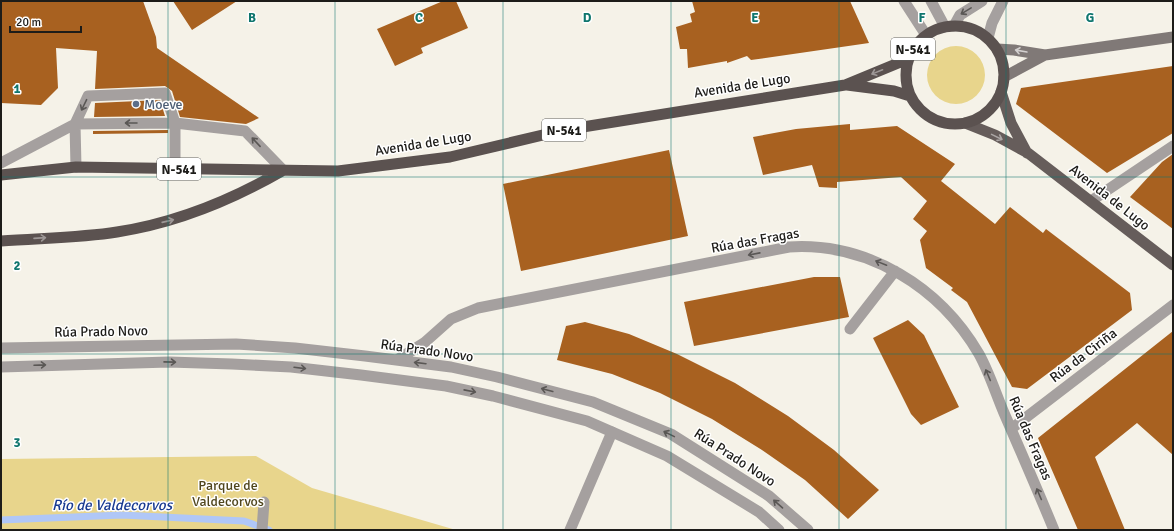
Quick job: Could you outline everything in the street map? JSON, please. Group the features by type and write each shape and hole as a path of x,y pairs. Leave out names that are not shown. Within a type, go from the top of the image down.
{"highway":[{"name":"N-541","path":"910,96 906,83 908,59 919,41 926,35 950,26"},
{"path":"910,96 917,106 933,118 953,124 965,123 986,113 996,102 1001,92 1004,77 1002,63 997,50 988,38 967,27 950,26"},
{"name":"Avenida de Lugo","path":"1,175 76,167 338,171 450,157 564,130 845,85 908,59"},
{"name":"Avenida de Lugo","path":"845,85 894,91 910,96"},
{"path":"1,240 116,232 174,220 210,207 256,186 283,170"}],"main road":[{"path":"997,50 1014,50 1045,55 1173,37"},
{"path":"1004,77 1045,55"},
{"name":"Avenida de Lugo","path":"1001,92 1011,123 1028,153"},
{"name":"Avenida de Lugo","path":"965,123 1028,153 1173,265"}],"street":[{"path":"904,1 926,35"},
{"path":"931,1 950,26 960,15 982,1"},
{"path":"988,38 992,23 1003,1"},
{"path":"76,167 75,124 88,96 165,92 175,123 175,168"},
{"path":"1,163 75,124 175,123 245,131 283,170"},
{"path":"1090,201 1173,146"},
{"name":"Rúa das Fragas","path":"397,360 424,343 451,319 478,308 789,247 811,246 854,253 885,265 895,271 934,298 954,319 979,355 1054,530"},
{"path":"850,329 895,271"},
{"name":"Rúa da Ciriña","path":"1011,429 1173,305"},
{"name":"Rúa Prado Novo","path":"1,348 236,344 295,348 397,360 451,367 497,377 586,400 671,434 769,496 808,530"},
{"path":"1,367 168,362 291,367 462,389 587,421 667,456 759,512 779,530"},
{"path":"570,530 612,432"},
{"path":"262,530 264,502"}],"green space":[{"path":"950,46 962,46 977,54 985,69 985,81 977,96 962,104 950,104 935,96 927,81 927,69 935,54"},
{"name":"Parque de Valdecorvos","path":"256,456 312,488 456,530 1,530 1,459"}],"building":[{"path":"1,1 143,1 156,37 157,48 259,118 246,124 180,117 172,91 165,86 95,89 97,51 56,48 58,88 41,105 1,103"},
{"path":"173,1 237,1 192,30"},
{"path":"443,1 456,1 468,28 421,48 423,53 395,66 377,29"},
{"path":"692,1 850,1 869,43 751,60 747,56 727,63 727,61 688,68 687,49 680,49 676,27 692,22 690,14 695,12"},
{"path":"1173,66 1173,133 1107,173 1016,104 1021,88"},
{"path":"160,100 165,116 94,117 95,103"},
{"path":"850,124 850,130 897,126 955,164 941,181 995,224 1010,207 1043,233 1046,229 1130,293 1132,310 1027,389 1012,387 967,302 951,290 953,288 926,268 920,240 927,231 913,219 927,201 901,177 837,182 837,188 819,187 812,165 763,175 753,137 796,129"},
{"path":"168,130 168,133 93,134 93,131"},
{"path":"669,150 688,236 521,271 503,184"},
{"path":"1173,154 1173,229 1130,197 1162,162"},
{"path":"814,277 840,277 849,317 694,346 684,302"},
{"path":"908,320 924,335 959,407 921,425 911,414 873,338"},
{"path":"585,322 629,334 677,354 735,383 788,416 834,450 879,490 848,519 805,480 762,450 712,419 660,393 612,374 557,360 566,326"},
{"path":"1173,331 1173,455 1137,423 1095,457 1125,530 1078,530 1038,438"}],"waterway":[{"name":"Río de Valdecorvos","path":"1,520 122,515 244,521 269,530"}],"place":[{"name":"Moeve","path":"136,104"}]}
